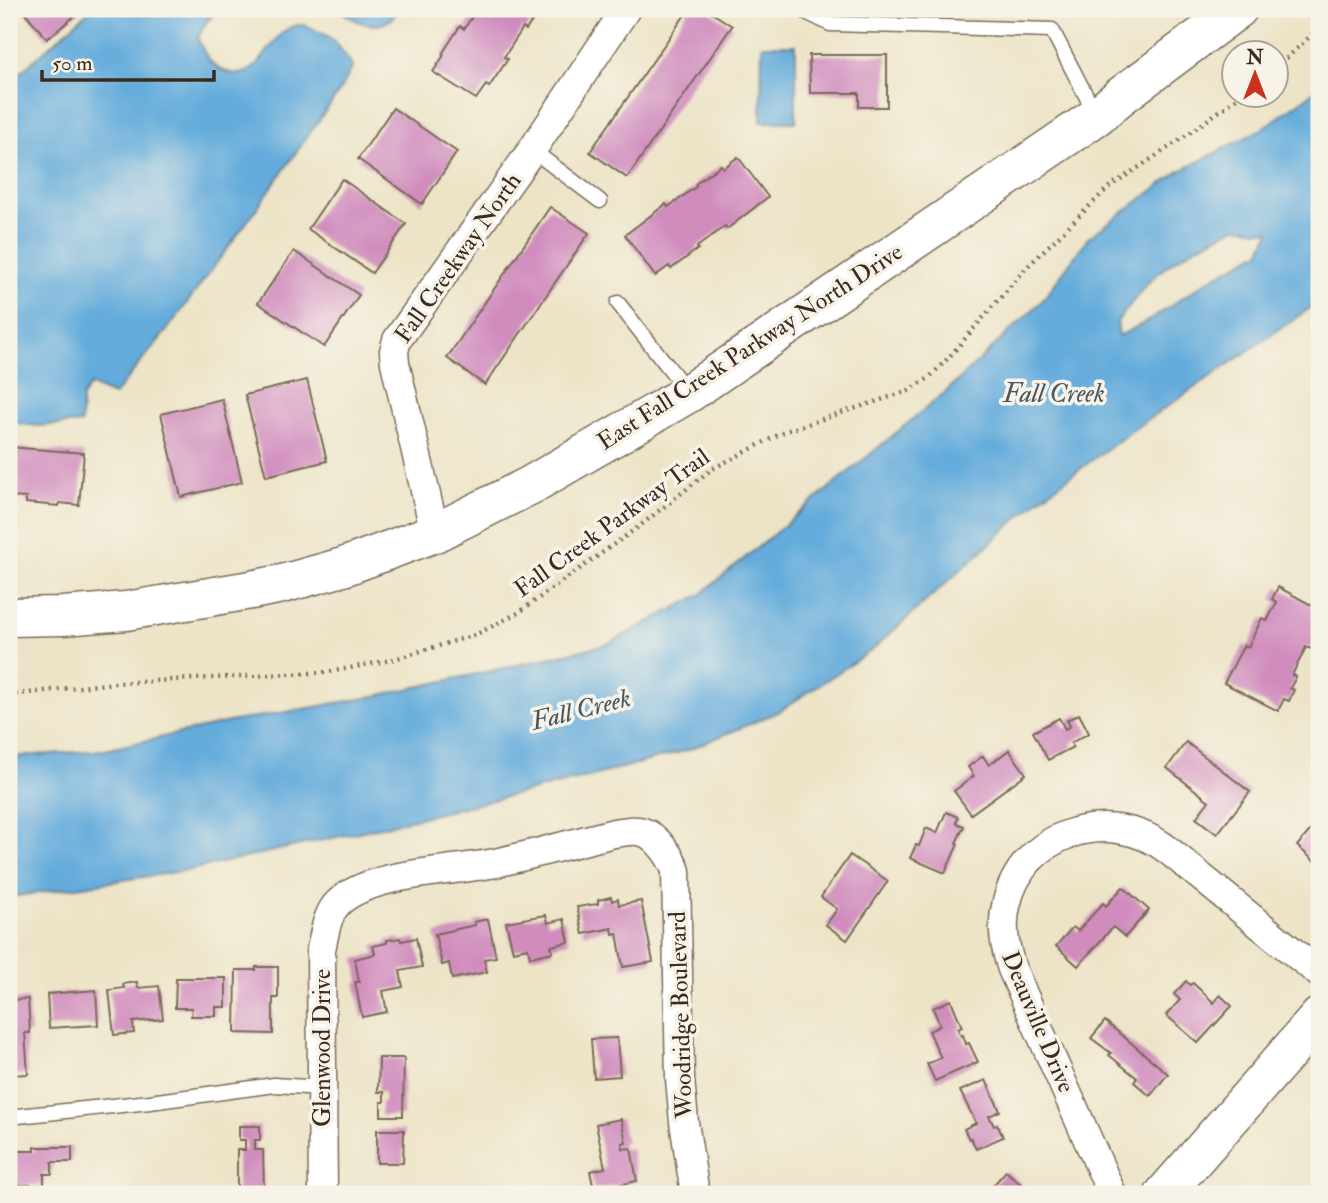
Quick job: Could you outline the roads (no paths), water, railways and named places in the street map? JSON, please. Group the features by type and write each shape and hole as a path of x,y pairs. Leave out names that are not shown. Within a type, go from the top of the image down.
{"main road":[{"name":"East Fall Creek Parkway North Drive","path":"9,617 126,611 282,584 343,567 435,533 531,485 689,393 1097,116 1238,9"},
{"path":"1164,1194 1319,1017"}],"street":[{"name":"Fall Creekway North","path":"435,533 395,362 397,340 532,150 626,9"},
{"name":"Deauville Drive","path":"1112,1194 1012,969 1006,948 1006,905 1018,876 1031,859 1056,839 1087,829 1108,827 1149,838 1168,850 1319,973"},
{"name":"Glenwood Drive","path":"323,1194 321,949 329,915 337,904 352,892 383,881 491,863 614,833 645,832 657,842"},
{"name":"Woodridge Boulevard","path":"657,842 674,862 676,871 678,1059 695,1194"}],"lane":[{"path":"800,9 830,24 1052,30 1097,116"},
{"path":"532,150 600,201"},
{"path":"618,303 689,393"},
{"path":"9,1117 274,1085 322,1088"}],"water":[{"path":"91,9 218,9 205,24 198,38 212,63 235,74 247,72 257,65 281,34 291,27 303,25 332,39 353,66 341,89 252,215 168,329 114,395 90,385 82,397 81,423 37,426 9,422 9,86"},
{"path":"338,9 399,9 386,22 372,25 357,21"},
{"path":"762,45 796,45 796,122 761,122"},
{"name":"Fall Creek","path":"1319,88 1319,302 1130,432 1037,501 872,650 778,712 688,750 385,826 190,870 9,897 9,757 105,750 229,722 371,697 608,644 700,595 948,390 1042,301 1088,238 1178,172 1262,129","holes":["1236,227 1270,231 1260,252 1210,279 1150,320 1119,336 1117,322 1148,283 1178,258"]}]}
